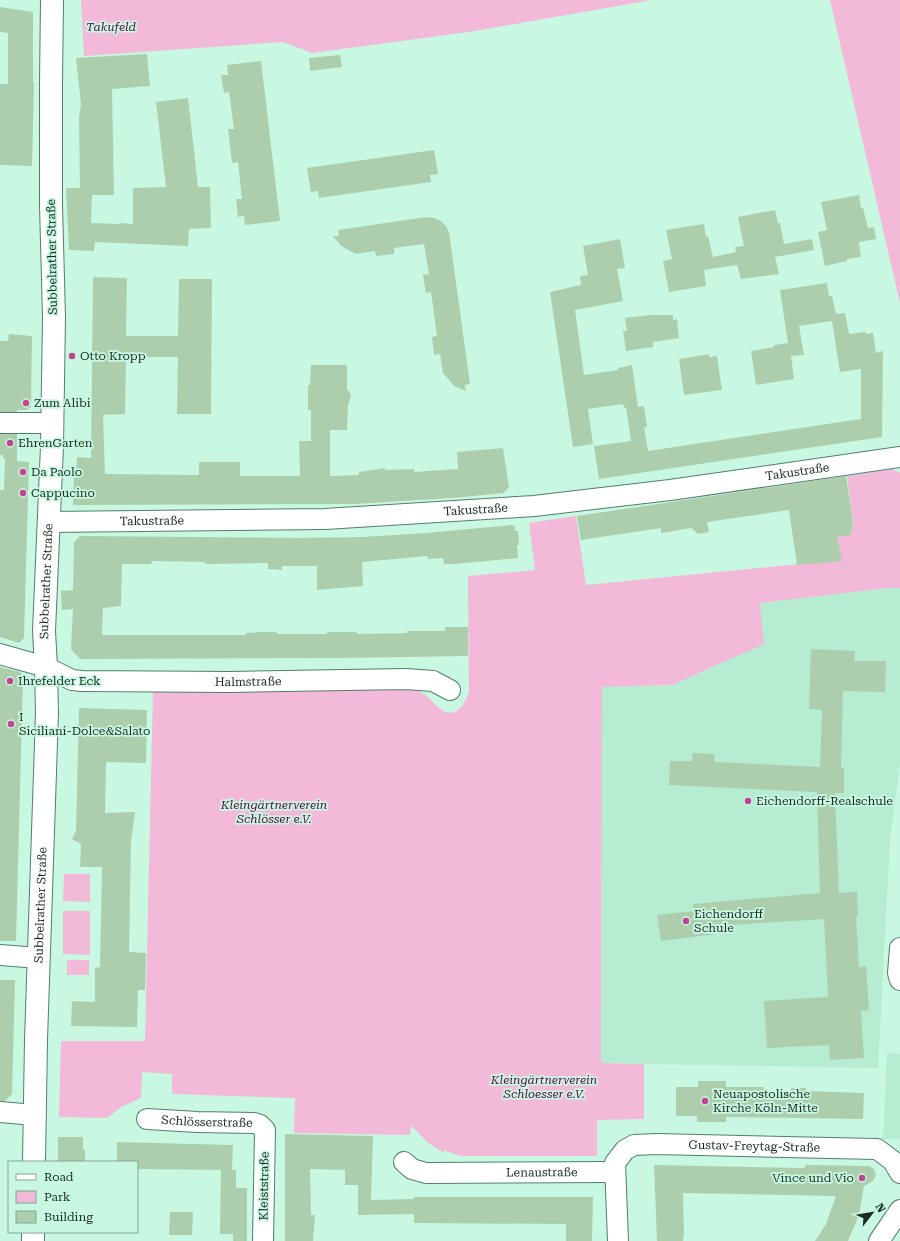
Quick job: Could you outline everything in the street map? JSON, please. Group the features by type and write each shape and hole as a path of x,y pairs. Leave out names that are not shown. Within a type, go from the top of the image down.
{"main road":[{"name":"Subbelrather Straße","path":"34,1161 34,1115 47,712 44,631 52,423 54,316 50,84 52,0"}],"street":[{"path":"0,423 52,423"},
{"name":"Takustraße","path":"48,522 325,519 534,506 662,491 900,457"},
{"name":"Halmstraße","path":"0,654 46,667 72,680 82,681 231,682 406,679 433,681 450,690"},
{"path":"900,948 898,973 900,980"},
{"path":"0,955 39,958"},
{"path":"0,1112 34,1115"},
{"name":"Schlösserstraße","path":"147,1120 254,1123 260,1125 265,1130"},
{"name":"Kleiststraße","path":"263,1241 265,1130"},
{"name":"Gustav-Freytag-Straße","path":"615,1172 615,1163 625,1150 634,1145 644,1145 877,1150 893,1161 900,1173"},
{"name":"Lenaustraße","path":"404,1162 412,1169 426,1173 615,1172"},
{"path":"615,1172 618,1241"},
{"path":"879,1241 900,1210"}],"shaded area":[{"name":"Eichendorff-Realschule","path":"887,588 900,588 900,762 890,840 878,1068 601,1063 602,687 672,685 763,644 760,603"},
{"path":"887,1053 900,1054 900,1139 883,1139"}],"green space":[{"name":"Takufeld","path":"81,0 652,0 469,32 312,53 283,42 84,56"},
{"path":"830,0 900,0 900,303"},
{"path":"892,469 900,474 900,588 887,588 760,603 764,644 672,685 602,687 601,1063 644,1064 644,1119 597,1120 597,1156 460,1156 444,1150 444,1153 427,1142 411,1126 410,1135 294,1133 295,1098 172,1094 172,1074 142,1072 141,1098 121,1107 107,1118 59,1117 61,1041 145,1041 153,690 416,689 427,696 443,711 448,713 457,711 466,700 469,691 468,576 535,570 529,523 576,516 586,585 841,560 837,537 851,535 853,523 847,476"},
{"path":"64,874 90,874 90,902 63,901"},
{"path":"63,911 90,911 90,955 63,954"},
{"path":"67,960 89,960 89,975 67,975"}],"building":[{"path":"0,7 33,12 34,82 32,166 0,165 0,84 8,84 8,33 0,32"},
{"path":"147,54 150,86 112,89 114,195 92,195 91,223 133,224 133,188 166,187 156,102 188,98 198,187 210,187 211,228 189,229 188,246 95,242 94,251 69,250 66,188 80,188 79,117 81,104 76,58"},
{"path":"340,55 342,67 310,71 309,58"},
{"path":"261,61 280,221 245,225 244,216 238,217 236,199 242,199 238,162 232,163 228,129 234,129 229,92 224,93 221,75 228,75 227,65"},
{"path":"434,150 438,174 430,175 431,182 319,198 318,191 311,192 307,168"},
{"path":"859,195 861,208 863,208 868,228 874,227 876,239 859,242 861,257 847,259 847,261 825,266 818,232 827,230 821,202"},
{"path":"775,210 778,223 780,223 784,244 812,239 814,250 775,257 779,274 741,279 737,265 704,270 706,286 669,292 663,261 672,259 666,230 704,224 706,237 708,236 713,257 736,252 735,247 744,246 738,217"},
{"path":"427,217 441,221 449,232 470,384 465,385 466,391 454,386 443,373 440,354 434,355 432,337 437,336 431,292 426,293 423,275 429,274 424,244 394,248 394,254 376,256 375,251 356,254 341,246 333,236 339,236 338,230"},
{"path":"620,239 625,268 617,269 623,301 575,310 584,375 618,370 618,368 632,365 638,407 644,406 647,427 644,427 648,451 861,419 861,369 840,372 832,321 799,326 804,355 791,356 794,379 756,385 751,351 788,343 780,290 827,283 829,296 832,296 836,314 845,313 849,334 865,332 866,334 873,333 876,353 883,351 882,437 599,479 594,446 631,441 626,407 624,408 623,404 588,409 593,444 573,447 550,292 581,285 580,276 588,275 583,246"},
{"path":"93,277 127,278 126,336 178,336 179,279 212,279 211,414 177,414 178,357 126,357 125,414 103,415 105,474 199,475 199,462 240,462 240,476 300,476 299,441 311,441 311,410 308,410 308,385 310,385 311,365 347,365 347,389 351,397 348,405 347,430 330,430 330,476 359,475 359,472 385,468 385,470 414,469 414,472 458,469 457,452 503,448 509,487 504,493 453,498 354,504 73,505 74,476 76,476 77,457 91,458"},
{"path":"650,315 673,315 673,320 677,319 679,338 653,342 653,347 626,351 623,331 627,331 625,318"},
{"path":"9,334 32,336 31,407 27,410 17,410 17,412 0,412 0,341 8,341"},
{"path":"709,354 709,357 717,356 722,390 684,395 679,359"},
{"path":"0,434 17,434 17,461 29,462 24,638 19,643 0,637 0,490 4,490 5,458 3,458 3,455 0,455"},
{"path":"846,476 853,523 851,535 837,537 842,561 797,565 789,510 707,522 709,532 698,534 691,528 661,533 661,528 581,540 577,516"},
{"path":"515,525 515,531 518,531 518,558 454,564 444,564 443,558 428,559 427,556 362,562 363,586 317,590 317,566 282,566 282,570 268,569 268,563 205,564 205,562 152,561 151,564 122,564 121,606 103,608 102,635 246,635 246,633 262,632 277,632 277,634 327,634 327,632 357,632 357,634 407,633 407,631 445,631 445,627 468,627 468,656 80,659 71,649 73,609 62,610 61,591 73,590 74,542 80,536 298,538 362,537"},
{"path":"811,649 855,651 854,661 886,661 885,692 843,691 841,768 844,768 844,793 835,793 839,893 857,892 858,916 856,917 859,967 866,966 869,1010 861,1011 864,1058 830,1060 829,1045 767,1048 764,1001 828,997 824,919 715,926 716,934 661,941 657,915 694,911 693,904 820,893 817,792 669,785 670,761 692,761 693,753 714,754 715,762 820,767 822,710 809,709"},
{"path":"0,667 20,672 23,677 16,941 0,941"},
{"path":"79,708 147,710 146,763 106,762 105,813 135,812 131,841 129,952 146,953 145,990 138,990 137,1027 71,1026 72,1001 95,1002 95,968 100,967 102,867 80,867 81,844 72,839 76,831"},
{"path":"0,980 15,980 12,1094 5,1101 0,1101"},
{"path":"698,1081 726,1081 726,1087 764,1087 764,1091 791,1091 791,1088 806,1088 806,1091 864,1093 863,1119 726,1117 726,1122 697,1122 697,1116 676,1116 676,1087 698,1087"},
{"path":"285,1134 373,1136 371,1200 414,1199 414,1197 593,1197 592,1241 566,1241 566,1224 414,1223 414,1214 358,1215 358,1185 345,1185 345,1170 310,1169 311,1215 315,1215 313,1241 285,1241"},
{"path":"58,1137 83,1137 85,1161 58,1161"},
{"path":"117,1142 233,1145 232,1170 236,1170 236,1188 247,1188 247,1241 233,1241 233,1234 220,1234 221,1170 138,1169 138,1161 117,1161"},
{"path":"654,1165 805,1168 805,1165 869,1166 874,1169 876,1175 873,1181 864,1186 859,1215 848,1241 815,1241 826,1224 836,1196 683,1193 683,1241 657,1241"},
{"path":"170,1212 193,1212 192,1235 169,1235"}],"place":[{"name":"Otto Kropp","path":"72,356"},
{"name":"Zum Alibi","path":"26,403"},
{"name":"EhrenGarten","path":"10,443"},
{"name":"Da Paolo","path":"23,472"},
{"name":"Cappucino","path":"23,493"},
{"name":"Ihrefelder Eck","path":"10,681"},
{"name":"I Siciliani-Dolce&Salato","path":"11,724"},
{"name":"Eichendorff-Realschule","path":"748,801"},
{"name":"Eichendorff Schule","path":"686,921"},
{"name":"Neuapostolische Kirche Köln-Mitte","path":"705,1101"},
{"name":"Vince und Vio","path":"862,1178"}],"park label":[{"name":"Kleingärtnerverein Schlösser e.V.","path":"274,812"},
{"name":"Kleingärtnerverein Schloesser e.V.","path":"544,1087"}]}
